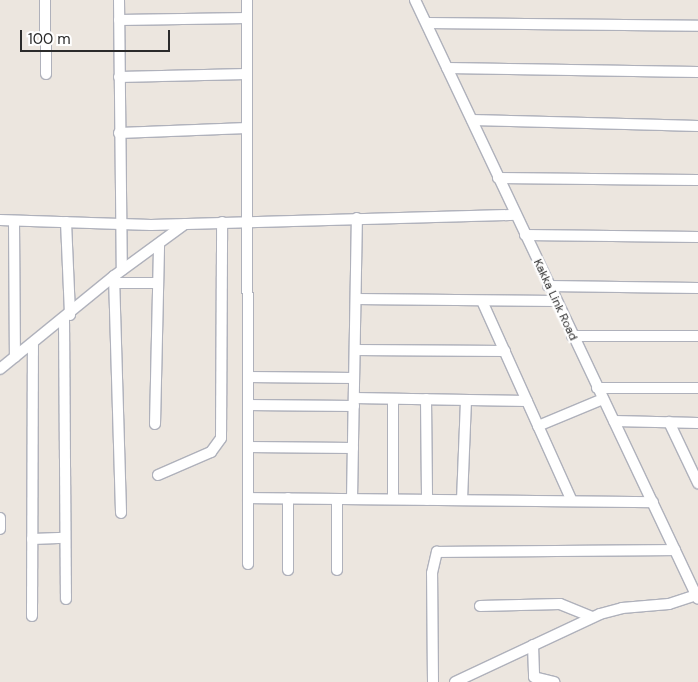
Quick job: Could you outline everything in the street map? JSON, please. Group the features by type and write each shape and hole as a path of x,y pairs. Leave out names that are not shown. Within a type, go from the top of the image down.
{"street":[{"path":"45,0 46,74"},
{"path":"119,0 119,224 116,276 121,513"},
{"path":"248,0 248,564"},
{"name":"Kakka Link Road","path":"415,0 548,286 697,597"},
{"path":"119,20 248,18"},
{"path":"427,23 698,26"},
{"path":"447,68 698,72"},
{"path":"119,77 248,74"},
{"path":"472,120 698,126"},
{"path":"119,133 248,128"},
{"path":"498,178 698,180"},
{"path":"0,220 184,224 248,220 516,215"},
{"path":"352,499 357,218"},
{"path":"14,221 15,357"},
{"path":"66,222 66,599"},
{"path":"158,476 211,452 221,438 222,222"},
{"path":"0,370 116,276 184,224"},
{"path":"525,235 698,237"},
{"path":"154,424 158,245"},
{"path":"116,276 158,283"},
{"path":"548,286 698,288"},
{"path":"356,299 556,301"},
{"path":"482,301 572,501"},
{"path":"572,336 698,336"},
{"path":"32,616 33,343"},
{"path":"355,350 505,351"},
{"path":"248,377 354,378"},
{"path":"597,388 698,388"},
{"path":"248,404 354,402 393,399 527,401"},
{"path":"393,399 393,499"},
{"path":"426,399 427,500"},
{"path":"538,426 603,399"},
{"path":"462,500 466,400"},
{"path":"614,421 698,423"},
{"path":"669,422 698,483"},
{"path":"248,447 353,448"},
{"path":"248,498 653,502"},
{"path":"288,498 288,570"},
{"path":"337,499 337,570"},
{"path":"0,518 0,529"},
{"path":"32,539 65,538"},
{"path":"433,682 432,573 437,552 675,550"},
{"path":"455,682 612,610 658,606 697,597"},
{"path":"480,606 560,604 594,617"},
{"path":"533,646 534,677 554,682"}]}
